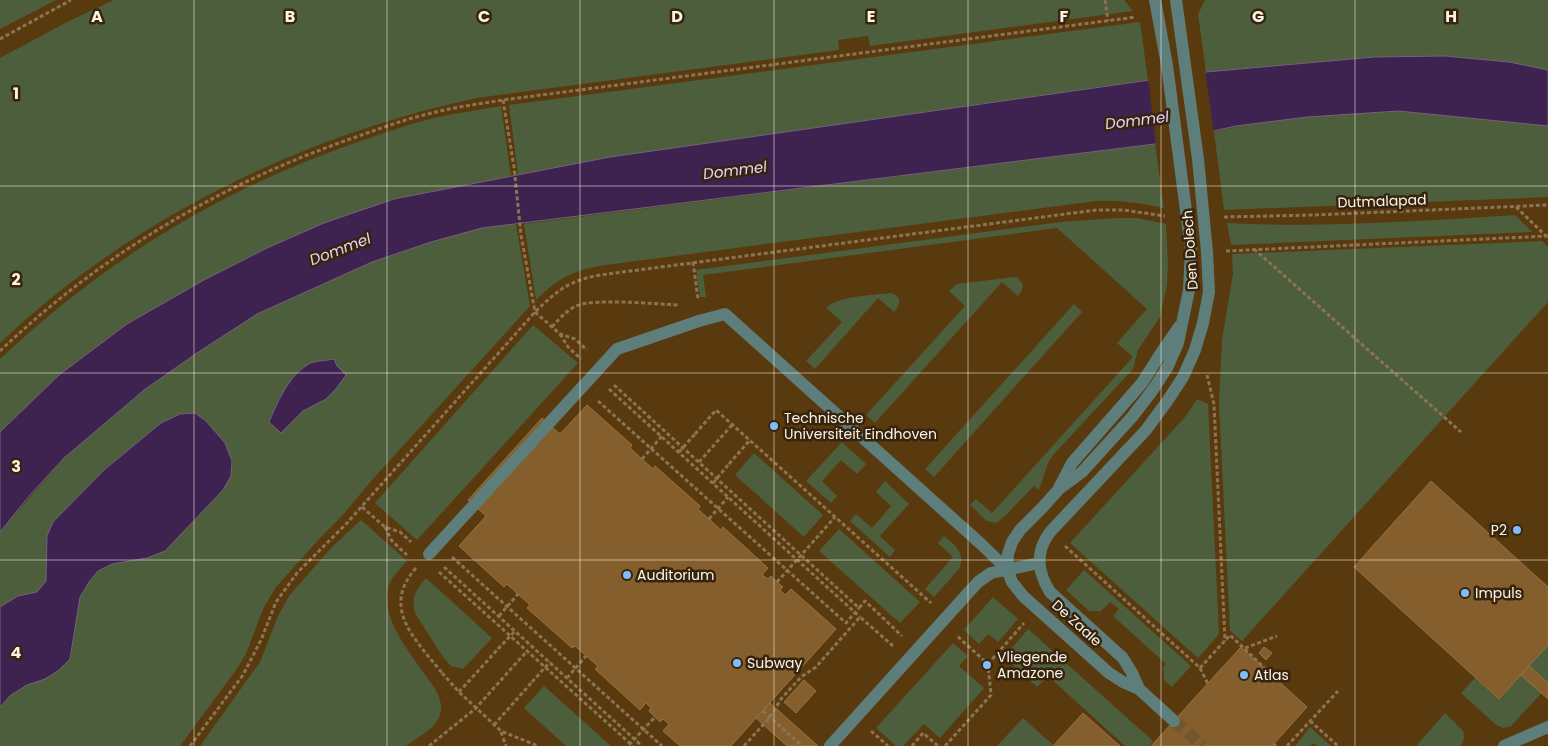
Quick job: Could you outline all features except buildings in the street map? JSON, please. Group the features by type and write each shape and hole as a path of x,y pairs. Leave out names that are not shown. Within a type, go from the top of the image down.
{"street":[{"name":"Den Dolech","path":"1007,569 1008,554 1012,542 1020,530 1058,490 1072,463 1142,383 1182,323 1189,290 1191,249 1167,65 1155,0"},
{"name":"Den Dolech","path":"1039,563 1039,552 1042,543 1050,532 1146,430 1168,400 1183,377 1195,350 1203,323 1209,292 1207,252 1198,159 1176,0"},
{"name":"De Zaale","path":"712,317 725,314 1007,569 1016,589 1037,608 1110,672 1123,682 1139,689 1174,720"},
{"path":"429,554 617,349 712,317"},
{"path":"830,746 978,582 991,573 1039,563"},
{"name":"De Zaale","path":"1039,563 1043,581 1050,592 1123,658 1139,689"},
{"path":"1504,746 1548,727"}],"path":[{"path":"0,38 71,0"},
{"path":"1105,0 1108,21"},
{"path":"0,351 24,328 86,278 153,232 202,204 262,174 315,151 374,130 431,113 503,100 1143,17"},
{"path":"503,100 514,167 520,228 535,312 560,334 568,347 584,362 580,365"},
{"name":"Dutmalapad","path":"1216,217 1548,205"},
{"path":"1515,207 1547,236"},
{"path":"1220,251 1547,236"},
{"path":"1254,249 1461,432"},
{"path":"693,262 699,305 712,317"},
{"path":"552,327 566,313 577,306 596,303 680,305"},
{"path":"560,334 575,339 593,355"},
{"path":"1195,350 1206,374 1214,404 1225,641"},
{"path":"593,374 873,628"},
{"path":"613,385 859,608"},
{"path":"592,395 846,623 865,601 895,629"},
{"path":"679,452 716,410 835,517 944,619 988,664 991,695 945,746"},
{"path":"699,462 732,425"},
{"path":"642,459 662,436"},
{"path":"712,483 750,440"},
{"path":"709,519 728,497"},
{"path":"362,506 385,527 392,541 410,558"},
{"path":"777,582 835,517"},
{"path":"385,527 400,532 416,546"},
{"path":"1050,532 1200,668 1208,684"},
{"path":"538,746 501,731 494,725 459,692 416,640 401,611 401,591 406,581 429,554 642,746"},
{"path":"448,554 662,746"},
{"path":"435,568 633,746"},
{"path":"499,616 518,594"},
{"path":"988,664 1037,608"},
{"path":"744,746 770,717 780,699 801,677 816,667 860,617"},
{"path":"459,692 515,631"},
{"path":"1200,668 1230,635 1274,677"},
{"path":"1244,648 1277,636"},
{"path":"429,746 476,708 527,651"},
{"path":"567,678 586,656"},
{"path":"494,725 550,662"},
{"path":"1287,746 1338,691"},
{"path":"763,711 802,746"},
{"path":"628,746 655,717"},
{"path":"1310,721 1338,746"},
{"path":"501,731 506,746"},
{"path":"912,746 924,733 938,746"}],"green space":[{"path":"56,0 0,29 0,1"},
{"path":"114,0 1124,0 1133,11 870,46 868,36 838,40 839,50 476,98 410,115 346,135 282,160 221,188 162,221 105,257 51,298 0,343 0,58 67,22"},
{"path":"1205,0 1548,0 1548,70 1509,62 1445,56 1374,57 1206,72 1198,14"},
{"path":"1140,22 1148,80 610,157 518,175 509,105"},
{"path":"501,106 511,176 394,199 324,223 267,248 204,280 127,324 59,375 0,432 0,359 80,291 122,260 211,206 305,162 414,123 442,116"},
{"path":"1399,111 1548,126 1548,197 1224,210 1214,132 1282,119"},
{"path":"1155,144 1164,208 1130,202 1096,201 598,266 579,271 564,278 550,287 536,300 524,224"},
{"path":"1515,215 1532,232 1231,245 1227,223 1335,224"},
{"path":"1137,218 1166,224 1167,285 1160,317 1138,350 1133,369 1053,455 1048,463 1039,490 1034,486 996,523 987,521 970,505 976,499 992,513 1133,357 1117,343 1147,309 1057,228 703,275 706,297 700,297 696,270 1060,222"},
{"path":"516,224 530,306 276,587 263,609 246,654 180,746 0,746 0,707 11,695 27,685 45,679 59,670 70,659 80,597 89,582 98,571 112,564 147,558 225,443 206,421 195,413 180,414 161,423 104,470 47,536 46,581 37,592 18,596 0,607 0,532 64,458 144,390 257,314 372,262 431,242 482,228","holes":["337,366 326,399 303,411 281,433"]},
{"path":"1542,241 1548,247 1548,302 1242,641 1230,631 1219,403 1222,340 1233,273 1232,254"},
{"path":"1015,277 1023,285 1018,296 1002,282 875,423 866,415 965,306 949,291 957,284"},
{"path":"891,293 899,298 898,306 894,312 878,298 815,369 806,361 842,322 826,308 831,304 866,295"},
{"path":"1074,304 1082,312 934,477 925,469"},
{"path":"533,325 578,363 417,540 375,503"},
{"path":"1197,399 1208,404 1219,634 1198,658 1070,543 1185,417"},
{"path":"842,442 866,464 857,474 841,460 822,481 837,496 831,503 806,481"},
{"path":"754,453 823,515 804,537 735,475"},
{"path":"885,481 909,504 880,536 895,550 890,557 850,521 856,514 872,528 891,506 876,492"},
{"path":"361,520 407,561 390,583 387,596 388,609 398,635 438,694 441,711 438,720 425,733 406,746 200,746 260,662 278,616 289,596 331,548"},
{"path":"839,529 920,602 900,623 819,551"},
{"path":"944,536 958,550 961,563 959,569 934,597 925,589 953,557 938,543"},
{"path":"1084,570 1191,666 1172,687 1164,680 1164,670 1162,668 1166,664 1113,616 1119,609 1110,602 1100,612 1089,611 1066,590"},
{"path":"426,578 492,638 463,669 451,666 443,657 415,613 415,594"},
{"path":"993,597 1018,619 998,642 988,634 979,644 964,630"},
{"path":"1028,629 1153,741 1149,746 1125,746 1048,676 1037,687 1004,657"},
{"path":"953,643 968,656 959,666 984,688 940,738 924,724 903,746 896,746 876,728"},
{"path":"1548,645 1548,686 1511,726 1503,728 1495,724 1461,693 1475,678 1499,699"},
{"path":"544,686 611,746 566,746 524,708"},
{"path":"1445,713 1463,731 1464,739 1460,746 1418,746 1417,745"},
{"path":"1023,718 1053,745 997,746"},
{"path":"1310,727 1331,746 1317,746 1314,743 1310,746 1295,746"}],"water":[{"name":"Dommel","path":"1445,56 1509,62 1548,70 1548,126 1399,111 1307,117 1236,126 1155,144 482,228 431,242 372,262 257,314 197,353 144,390 64,458 30,495 0,532 0,432 59,375 127,324 204,280 267,248 324,223 394,199 610,157 1206,72 1374,57"},
{"path":"334,359 337,366 346,375 336,389 326,399 303,411 281,433 269,422 294,376 310,363"},
{"path":"195,413 206,421 225,443 232,461 231,476 223,490 165,551 147,558 112,564 98,571 80,597 70,659 59,670 45,679 27,685 11,695 0,707 0,607 18,596 37,592 46,581 47,536 53,522 104,470 161,423 180,414"}],"pier":[{"path":"1205,69 1214,134 1156,146 1148,77"}],"tunnel":[{"path":"1174,721 1203,746"}],"place":[{"name":"Technische Universiteit Eindhoven","path":"774,426"},
{"name":"P2","path":"1517,530"},
{"name":"Auditorium","path":"627,575"},
{"name":"Impuls","path":"1465,593"},
{"name":"Subway","path":"737,663"},
{"name":"Vliegende Amazone","path":"987,665"},
{"name":"Atlas","path":"1244,675"}]}
